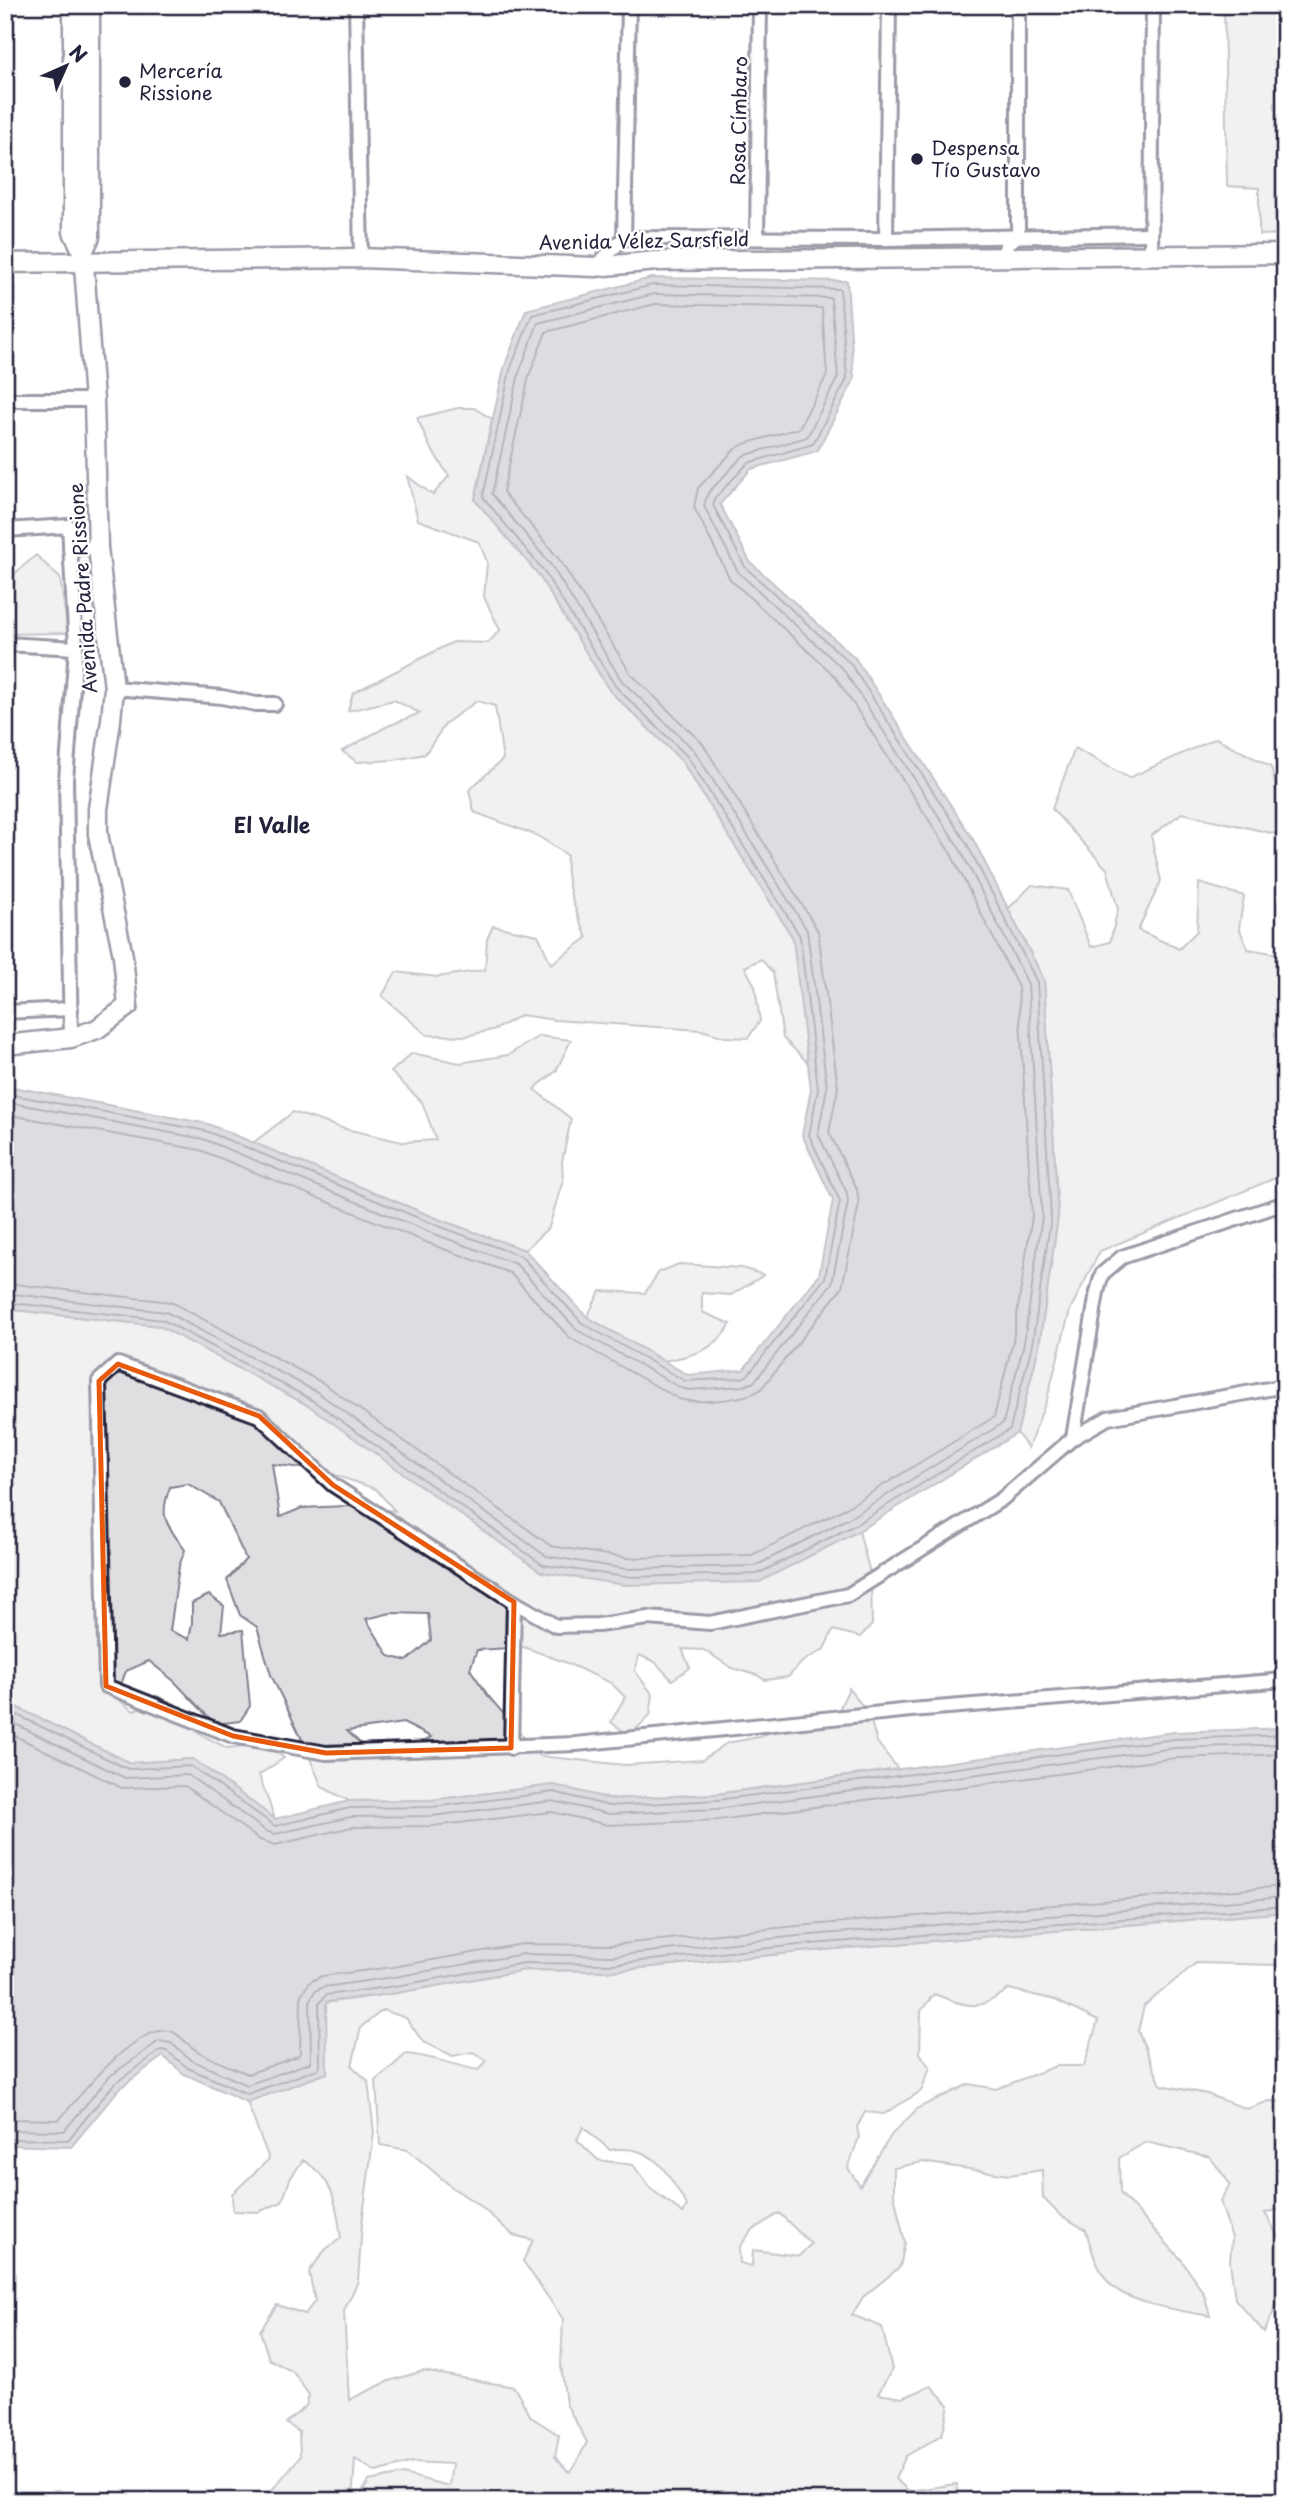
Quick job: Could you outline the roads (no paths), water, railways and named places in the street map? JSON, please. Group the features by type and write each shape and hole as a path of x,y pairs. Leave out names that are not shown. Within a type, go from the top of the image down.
{"street":[{"name":"Avenida Padre Rissione","path":"5,530 69,526 76,648 66,780 71,1038 97,1028 128,1006 123,956 98,834 98,809 114,688 98,547 94,400 83,258 74,232 73,5"},
{"name":"Avenida Padre Rissione","path":"83,258 90,237 90,5"},
{"path":"356,5 361,258"},
{"path":"595,267 624,237 629,5"},
{"name":"Rosa Címbaro","path":"757,237 760,5"},
{"path":"886,239 889,5"},
{"path":"1003,256 1006,245 1018,236 1018,5"},
{"path":"1151,256 1153,5"},
{"name":"Avenida Vélez Sarsfield","path":"624,237 886,239 1150,234"},
{"name":"Avenida Vélez Sarsfield","path":"5,263 83,258 361,258 595,267 656,261 1285,254"},
{"path":"5,400 94,400"},
{"path":"70,548 98,547"},
{"path":"5,644 76,648"},
{"path":"114,688 275,704"},
{"path":"5,1012 71,1009"},
{"path":"5,1045 71,1038"},
{"path":"1073,1438 1102,1274 1122,1257 1285,1203"},
{"path":"1285,1386 1108,1418 1073,1438 1002,1499 848,1595 710,1623 648,1618 598,1625 556,1626 514,1602 333,1485 259,1416 118,1364 99,1381 106,1686 233,1736 326,1753 511,1748 576,1744 911,1710 1285,1681"},
{"path":"511,1748 514,1602"}],"water":[{"path":"652,278 847,281 854,380 817,451 751,469 720,504 750,562 855,658 974,841 1044,980 1058,1217 1039,1346 1017,1433 859,1531 759,1582 625,1585 541,1572 309,1406 160,1326 5,1309 5,1089 13,1087 208,1124 443,1221 525,1250 587,1317 688,1375 743,1370 819,1275 833,1200 802,1135 811,1090 793,938 681,760 610,691 538,574 475,500 504,368 526,310"},
{"path":"5,1698 10,1704 130,1763 193,1759 275,1819 349,1801 431,1800 554,1785 610,1799 716,1794 1174,1732 1285,1728 1285,1912 800,1952 612,1971 525,1970 397,1993 326,2002 327,2073 247,2102 184,2074 163,2056 119,2089 71,2147 5,2145"}],"place":[{"name":"Mercería Rissione","path":"125,82"},
{"name":"Despensa Tío Gustavo","path":"917,159"}],"district":[{"name":"El Valle","path":"272,826"}]}
